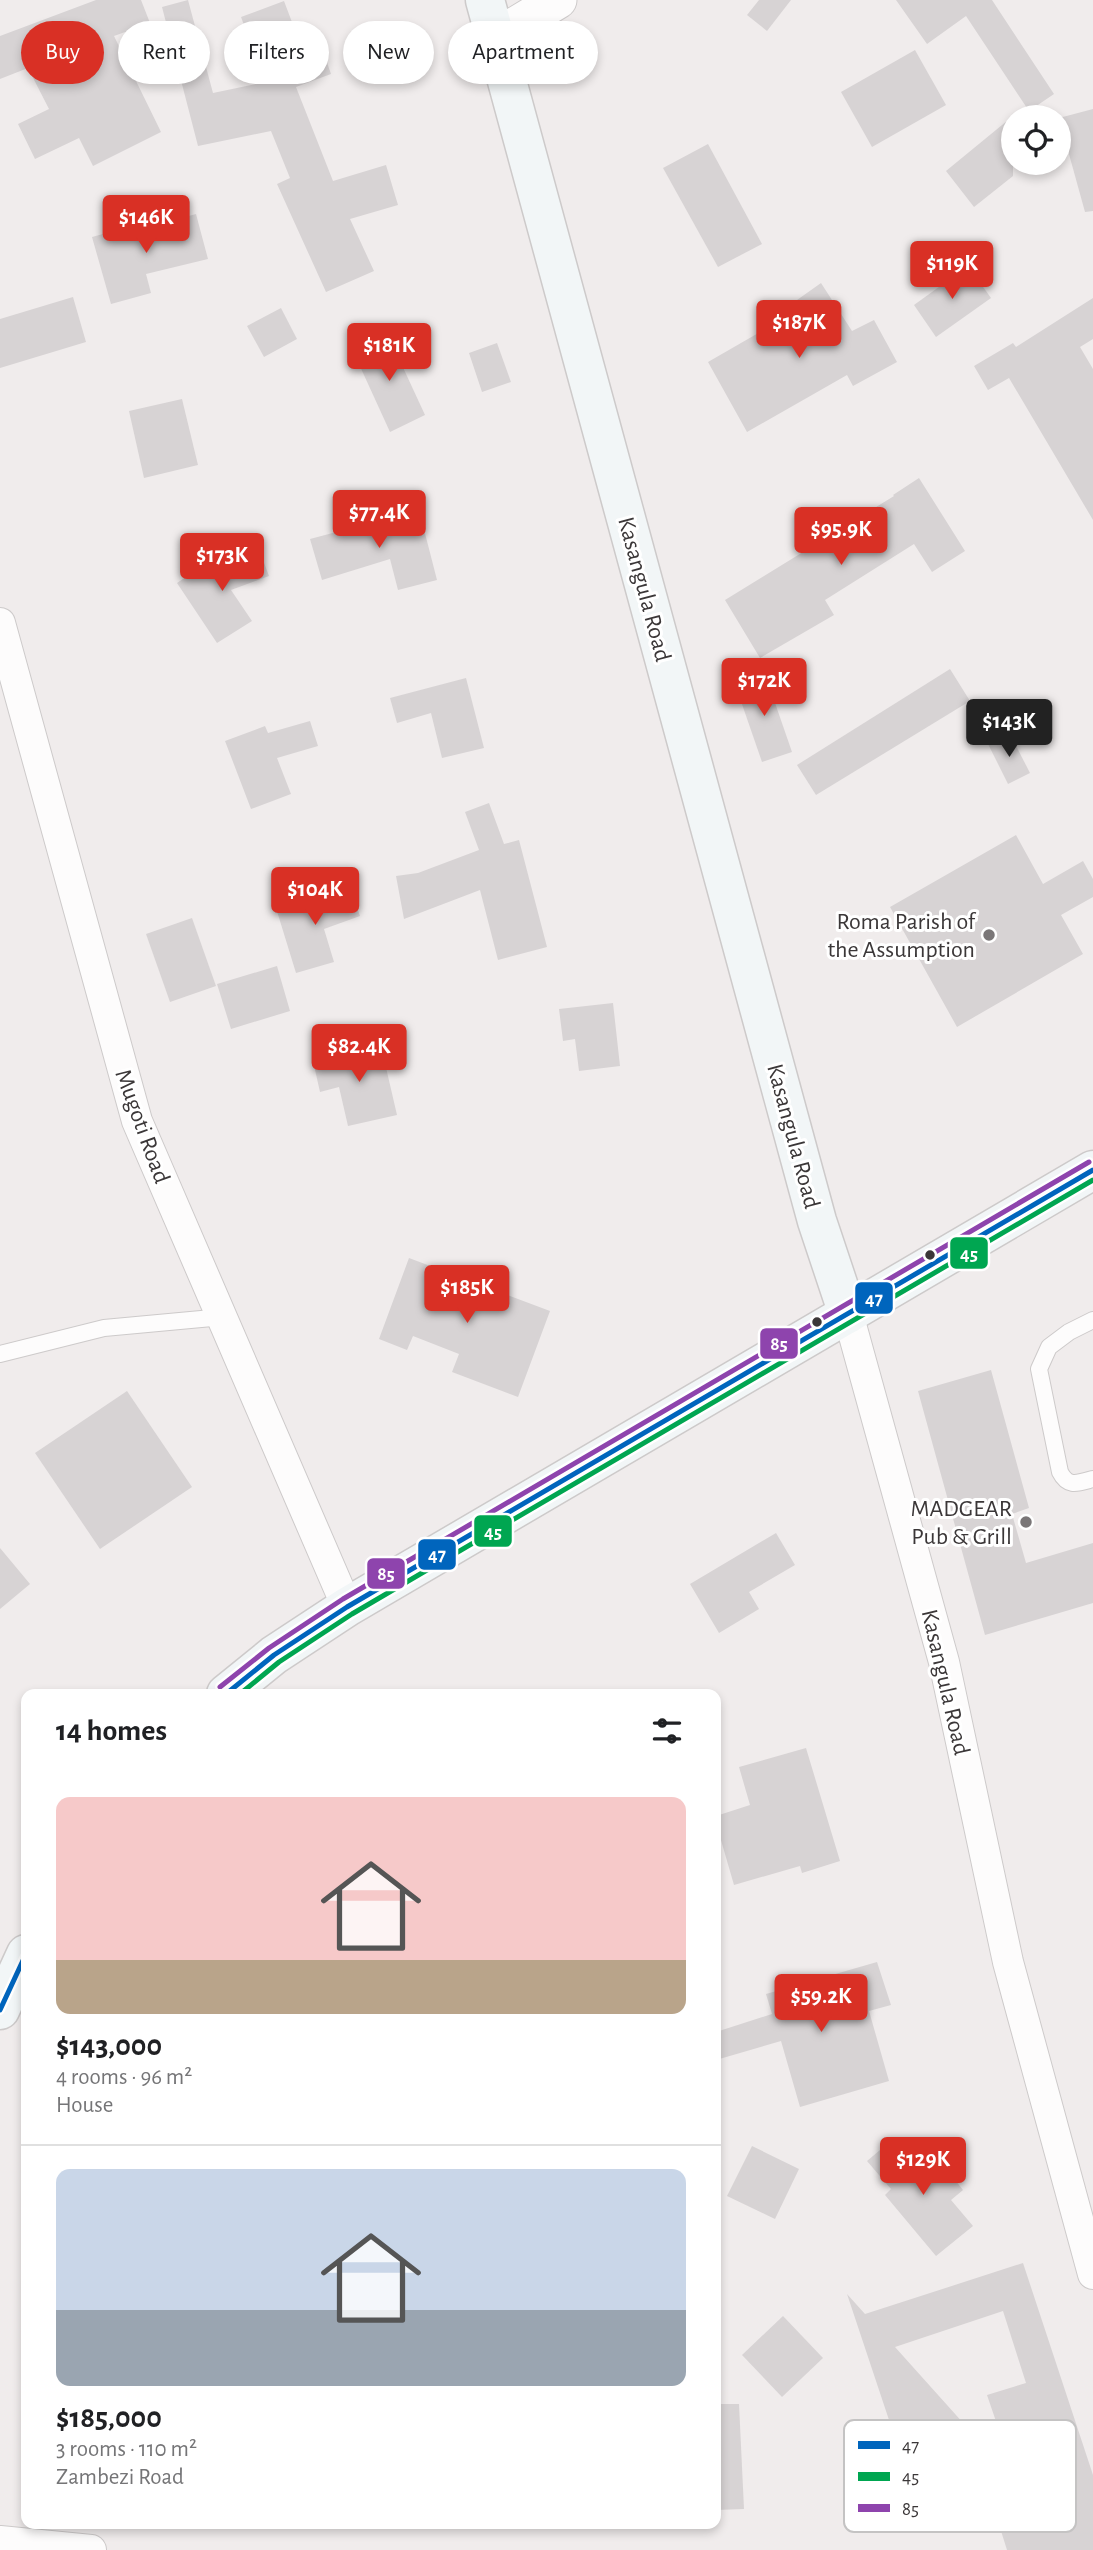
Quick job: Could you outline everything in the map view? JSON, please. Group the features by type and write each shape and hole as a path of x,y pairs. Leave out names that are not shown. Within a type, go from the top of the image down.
{"main road":[{"name":"Kasangula Road","path":"485,0 491,21"},
{"name":"Kasangula Road","path":"508,84 817,1221 848,1314"},
{"path":"232,1689 274,1655 347,1607 1093,1170"},
{"path":"0,2010 21,1965"}],"street":[{"path":"523,21 558,0"},
{"name":"Mugoti Road","path":"0,623 136,1121 347,1607"},
{"name":"Kasangula Road","path":"848,1314 944,1662 1008,1962 1093,2274"},
{"path":"0,2541 91,2550"}],"lane":[{"path":"0,1354 104,1328 223,1317"},
{"path":"1093,1320 1069,1332 1049,1347 1039,1369 1060,1472 1065,1481 1073,1484 1093,1479"}],"building":[{"path":"96,0 141,0 149,21 118,21 118,35 114,36 118,44 118,84 138,84 161,132 93,166 79,138 35,159 18,124 49,109 36,84 104,84 104,21 40,21"},
{"path":"188,0 194,21 166,21 162,7"},
{"path":"759,0 791,0 767,31 747,15"},
{"path":"896,0 992,0 1054,94 1038,105 1025,105 966,16 927,44"},
{"path":"284,1 292,21 242,21 241,17"},
{"path":"21,28 21,71 0,79 0,36"},
{"path":"915,50 946,105 872,147 841,92"},
{"path":"210,82 213,93 256,84 304,84 296,87 333,181 386,165 398,205 350,219 374,271 326,292 277,184 290,178 271,131 198,146 182,84 210,84"},
{"path":"1093,109 1093,211 1085,212 1071,161 1071,115"},
{"path":"1001,126 1001,175 1013,176 974,207 946,171"},
{"path":"708,144 762,244 718,267 663,168"},
{"path":"196,214 208,259 146,274 151,293 111,304 92,237 132,226 134,231"},
{"path":"968,266 991,298 936,337 914,305"},
{"path":"821,283 852,331 874,320 897,362 853,386 847,375 747,432 708,362 802,308 797,300"},
{"path":"73,297 86,342 0,368 0,319"},
{"path":"1093,298 1093,339 1080,347 1093,369 1093,520 1009,378 988,390 974,366 1013,343 1016,347"},
{"path":"281,308 297,339 264,357 247,326"},
{"path":"388,335 425,415 390,432 353,351"},
{"path":"497,343 511,382 482,392 469,353"},
{"path":"182,399 198,465 144,478 129,411"},
{"path":"919,478 965,551 932,572 914,544 825,600 834,615 760,658 725,600"},
{"path":"419,510 437,580 398,590 390,559 322,580 310,539"},
{"path":"260,552 269,576 231,590 252,621 217,643 177,583 211,560 217,568"},
{"path":"950,669 970,701 816,795 797,765"},
{"path":"765,674 792,752 762,762 735,684"},
{"path":"466,678 484,748 442,758 431,713 397,723 390,698"},
{"path":"310,721 318,746 277,758 291,794 251,809 225,741 265,726 268,733"},
{"path":"1010,734 1030,773 1008,784 988,744"},
{"path":"489,803 504,844 519,840 547,947 498,960 480,890 404,919 396,876 418,873 479,850 465,812"},
{"name":"Roma Parish of the Assumption","path":"1016,835 1043,884 1083,861 1093,879 1093,897 1061,915 1083,954 957,1027 890,907"},
{"path":"350,887 360,916 324,929 334,962 296,973 276,908 314,897 315,900"},
{"path":"192,918 216,986 170,1002 146,934"},
{"path":"277,966 290,1011 231,1029 217,984"},
{"path":"613,1003 620,1066 579,1071 575,1039 563,1041 559,1009"},
{"path":"381,1046 397,1115 348,1126 339,1087 320,1092 313,1061"},
{"path":"409,1258 550,1311 518,1397 452,1372 459,1354 413,1336 407,1350 379,1339"},
{"path":"991,1370 1029,1508 1012,1514 1026,1563 1093,1543 1093,1603 985,1635 918,1391"},
{"path":"127,1391 192,1487 100,1549 35,1453"},
{"path":"776,1533 795,1565 749,1592 759,1609 719,1633 690,1584"},
{"path":"0,1548 30,1584 0,1609"},
{"path":"806,1748 840,1861 802,1873 800,1866 734,1885 721,1840 721,1814 750,1805 739,1767"},
{"path":"877,1962 891,2005 869,2011 889,2081 800,2107 781,2041 721,2059 721,2030 772,2014 766,1994"},
{"path":"892,2140 921,2175 939,2160 963,2190 951,2200 973,2226 936,2256 885,2195 891,2189 867,2161"},
{"path":"752,2146 799,2169 775,2219 727,2196"},
{"path":"1023,2263 1075,2420 996,2420 987,2395 1026,2383 1003,2311 895,2347 960,2420 889,2420 847,2294 865,2314"},
{"path":"783,2316 823,2358 782,2397 742,2355"},
{"path":"721,2404 739,2404 744,2509 721,2510"},
{"path":"1076,2424 1093,2475 1093,2550 1007,2550 1001,2532 1076,2532"}],"transit line":[{"name":"85","path":"220,1687 269,1648 343,1599 1089,1162"},
{"name":"47","path":"232,1689 274,1655 347,1607 1093,1170"},
{"name":"45","path":"246,1689 279,1662 352,1614 1093,1180"},
{"name":"47","path":"0,2010 21,1965"}],"place":[{"name":"Roma Parish of the Assumption","path":"989,935"},
{"name":"MADGEAR Pub & Grill","path":"1026,1522"}]}
